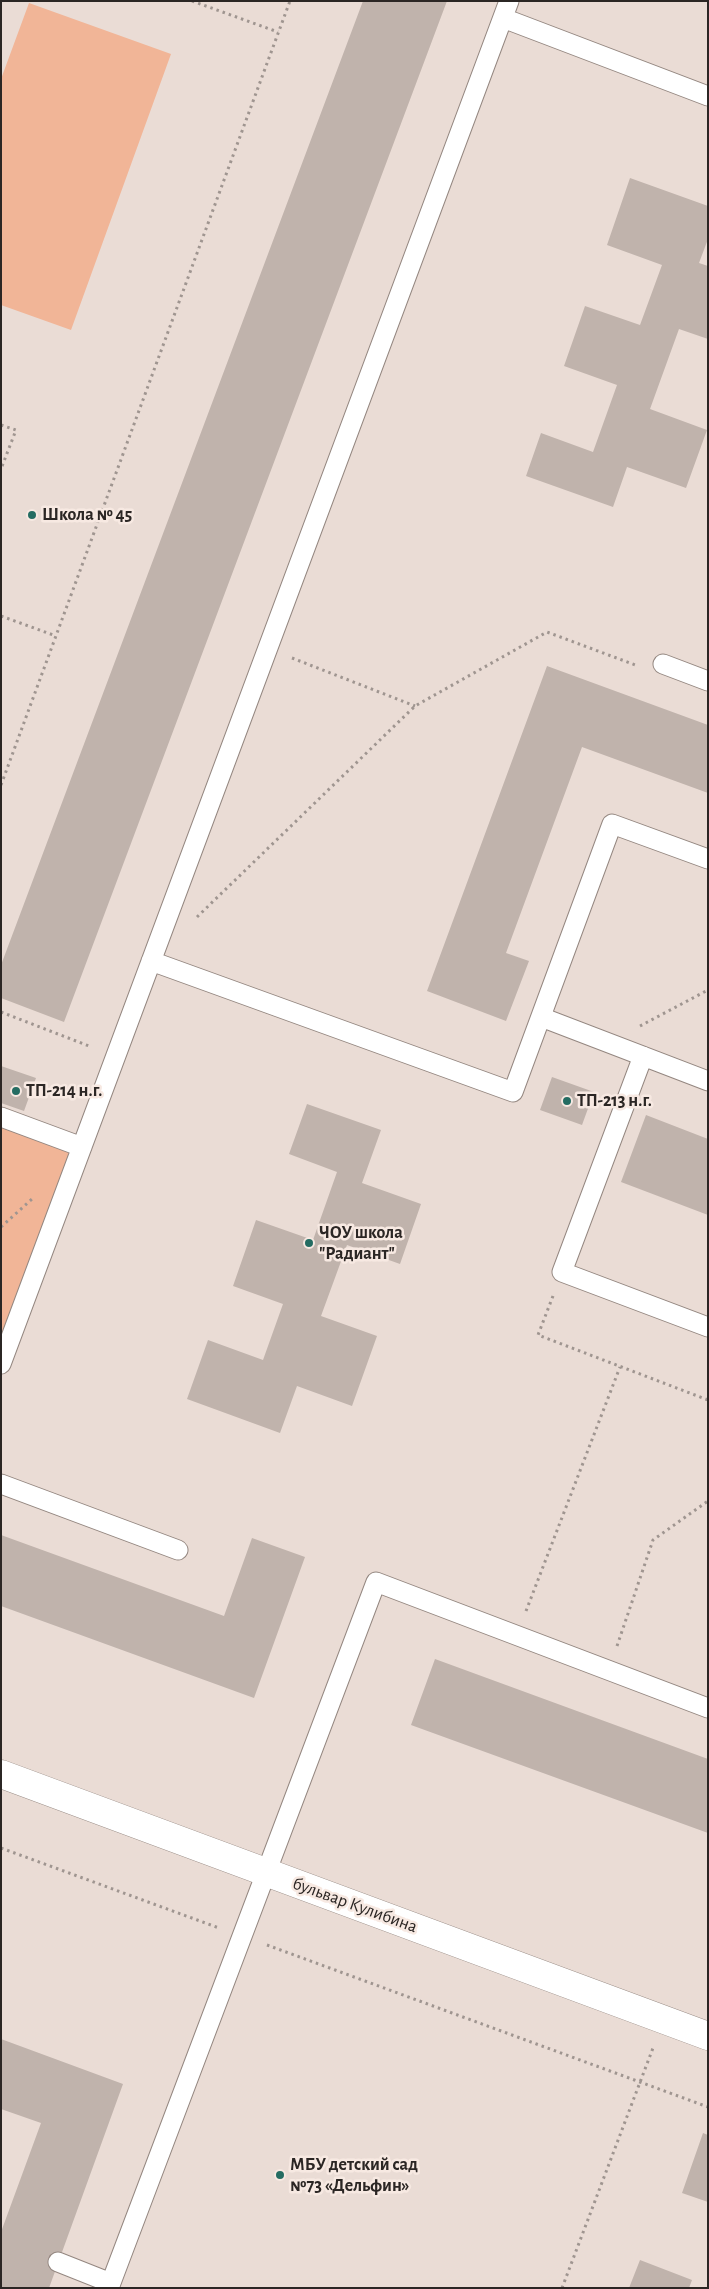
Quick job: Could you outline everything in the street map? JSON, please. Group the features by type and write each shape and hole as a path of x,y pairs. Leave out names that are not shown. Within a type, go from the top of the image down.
{"street":[{"name":"бульвар Кулибина","path":"1,1774 708,2036"}],"lane":[{"path":"1,1364 506,10 708,96"},
{"path":"663,664 708,681"},
{"path":"151,961 513,1092 612,824 708,859"},
{"path":"541,1017 708,1081"},
{"path":"643,1056 562,1272 708,1327"},
{"path":"1,1117 82,1147"},
{"path":"1,1484 178,1550"},
{"path":"58,2262 110,2285 376,1582 708,1708"}],"path":[{"path":"192,1 279,32"},
{"path":"1,786 290,1"},
{"path":"1,425 16,430 1,469"},
{"path":"1,616 56,636"},
{"path":"194,920 415,706 547,632 639,666"},
{"path":"268,648 415,706"},
{"path":"608,1043 708,990"},
{"path":"1,1012 89,1046"},
{"path":"562,1272 538,1335 708,1400"},
{"path":"516,1635 620,1367"},
{"path":"608,1670 653,1540 708,1501"},
{"path":"1,1848 708,2107"},
{"path":"562,2288 663,2019"}],"shaded area":[{"path":"29,3 171,54 71,330 1,305 1,79"},
{"path":"1,1123 72,1149 1,1341"}],"building":[{"path":"363,1 447,1 64,1022 1,998 1,965"},
{"path":"630,178 708,206 708,239 699,263 708,266 708,339 679,329 650,409 707,430 686,488 627,467 613,507 526,476 541,433 593,452 617,385 564,366 585,306 640,325 662,265 607,245"},
{"path":"547,666 708,725 708,793 582,747 506,953 529,961 506,1021 427,991"},
{"name":"ТП-214 н.г.","path":"1,1066 36,1078 24,1111 1,1103"},
{"name":"ТП-213 н.г.","path":"552,1077 594,1092 582,1125 540,1110"},
{"path":"307,1104 381,1130 362,1183 421,1204 400,1264 347,1245 321,1316 377,1336 352,1406 297,1386 280,1433 187,1399 208,1340 263,1360 283,1304 233,1286 256,1220 313,1240 337,1172 289,1154"},
{"path":"646,1115 708,1139 708,1215 621,1182"},
{"path":"1,1535 224,1616 252,1538 305,1557 254,1698 1,1606"},
{"path":"435,1659 708,1759 708,1833 411,1725"},
{"path":"1,2039 123,2084 49,2288 1,2288 1,2232 41,2123 1,2109"},
{"path":"703,2133 708,2135 708,2202 682,2193"},
{"path":"640,2260 692,2280 689,2288 629,2288"}],"place":[{"name":"Школа № 45","path":"32,515"},
{"name":"ТП-214 н.г.","path":"16,1091"},
{"name":"ТП-213 н.г.","path":"567,1101"},
{"name":"ЧОУ школа \"Радиант\"","path":"309,1243"},
{"name":"МБУ детский сад №73 «Дельфин»","path":"280,2175"}]}
